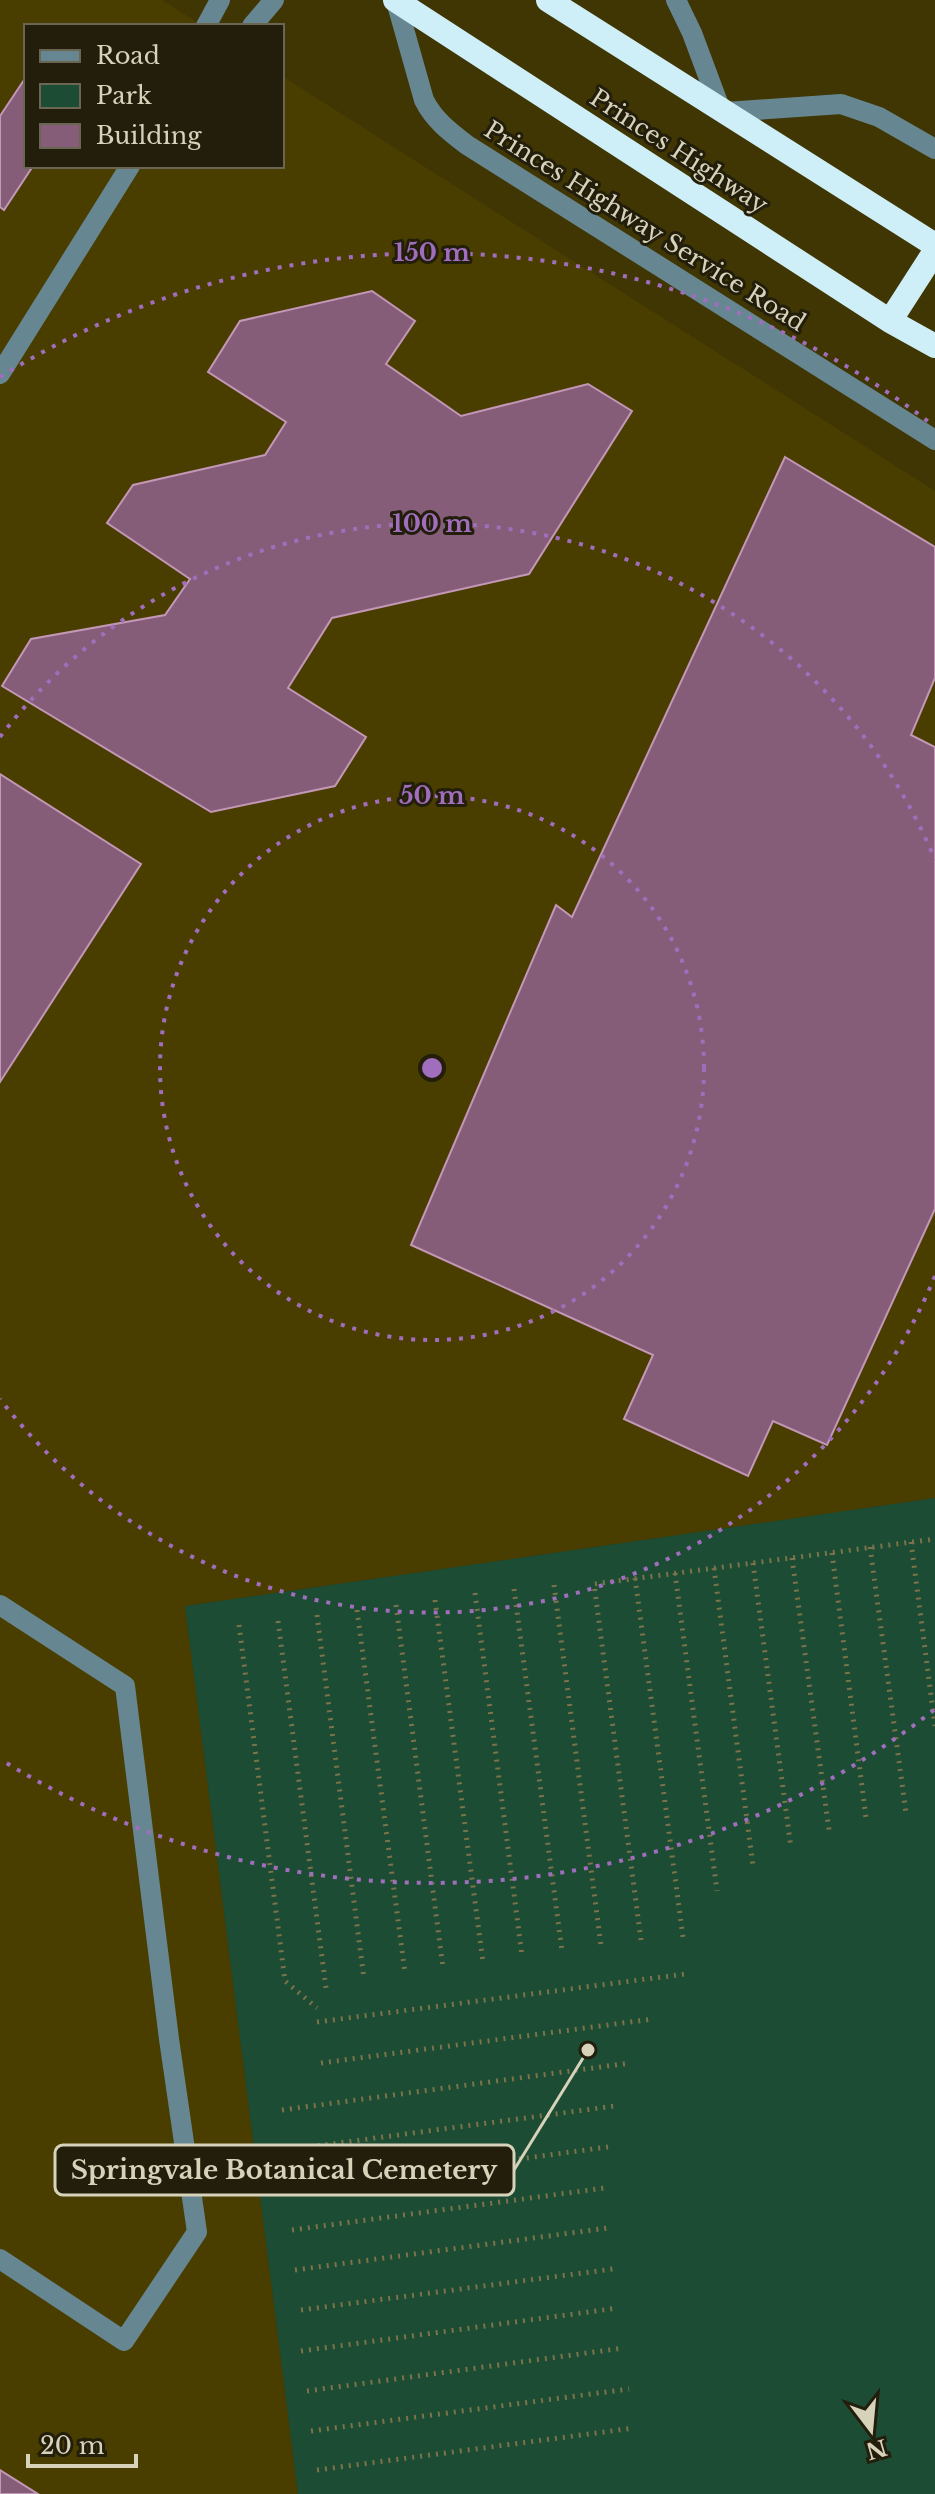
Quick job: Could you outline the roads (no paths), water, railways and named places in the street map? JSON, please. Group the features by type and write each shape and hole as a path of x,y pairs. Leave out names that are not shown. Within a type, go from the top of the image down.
{"highway":[{"name":"Princes Highway","path":"395,0 890,321 935,346"},
{"path":"548,0 935,245"},
{"path":"890,321 935,251"}],"street":[{"path":"207,24 220,0"},
{"path":"254,24 274,0"},
{"name":"Princes Highway Service Road","path":"395,0 424,100 442,125 467,145 935,440"},
{"path":"676,0 723,110 841,104 879,117 935,149"},
{"path":"0,374 129,169"},
{"path":"0,1605 125,1686 197,2232 124,2341 0,2259"}],"place":[{"name":"Springvale Botanical Cemetery","path":"588,2050"}]}
